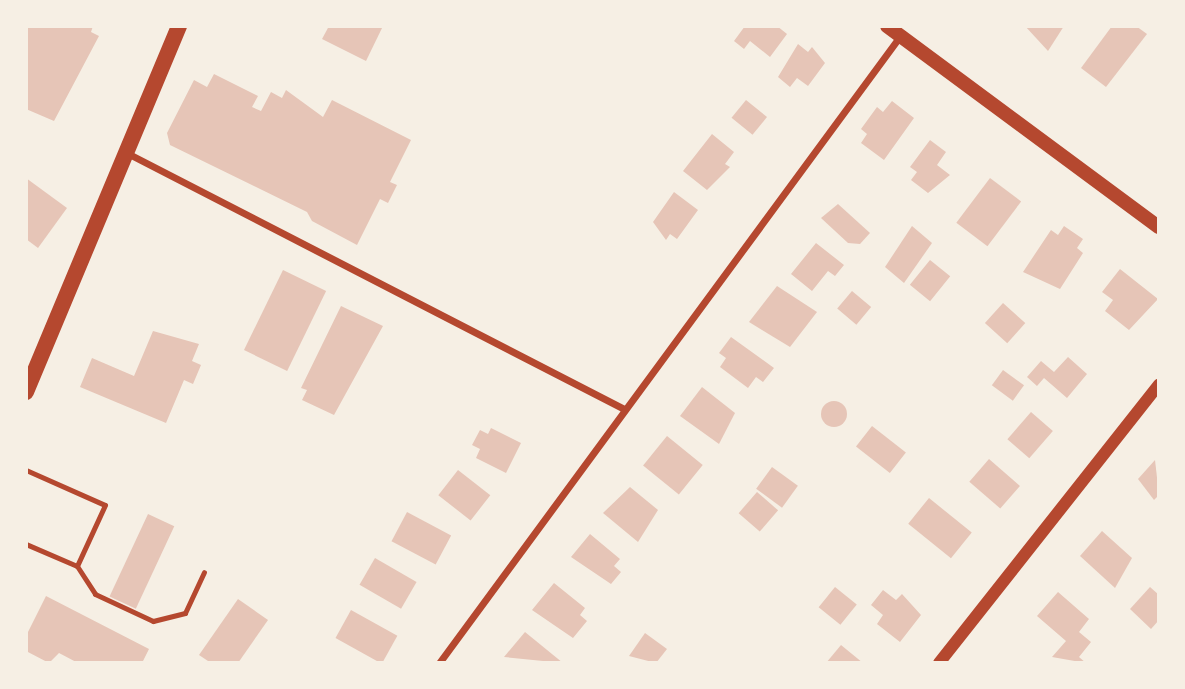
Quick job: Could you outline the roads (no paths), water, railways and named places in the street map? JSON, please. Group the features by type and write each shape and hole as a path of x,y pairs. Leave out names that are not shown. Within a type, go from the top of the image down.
{"main road":[{"path":"26,392 179,26"},
{"path":"887,26 1159,227"}],"street":[{"path":"439,663 900,36"},
{"path":"127,152 624,410"},
{"path":"939,663 1159,384"}],"lane":[{"path":"26,470 105,505 77,566"},
{"path":"26,544 77,566 95,594 153,621 185,613 204,572"}]}
